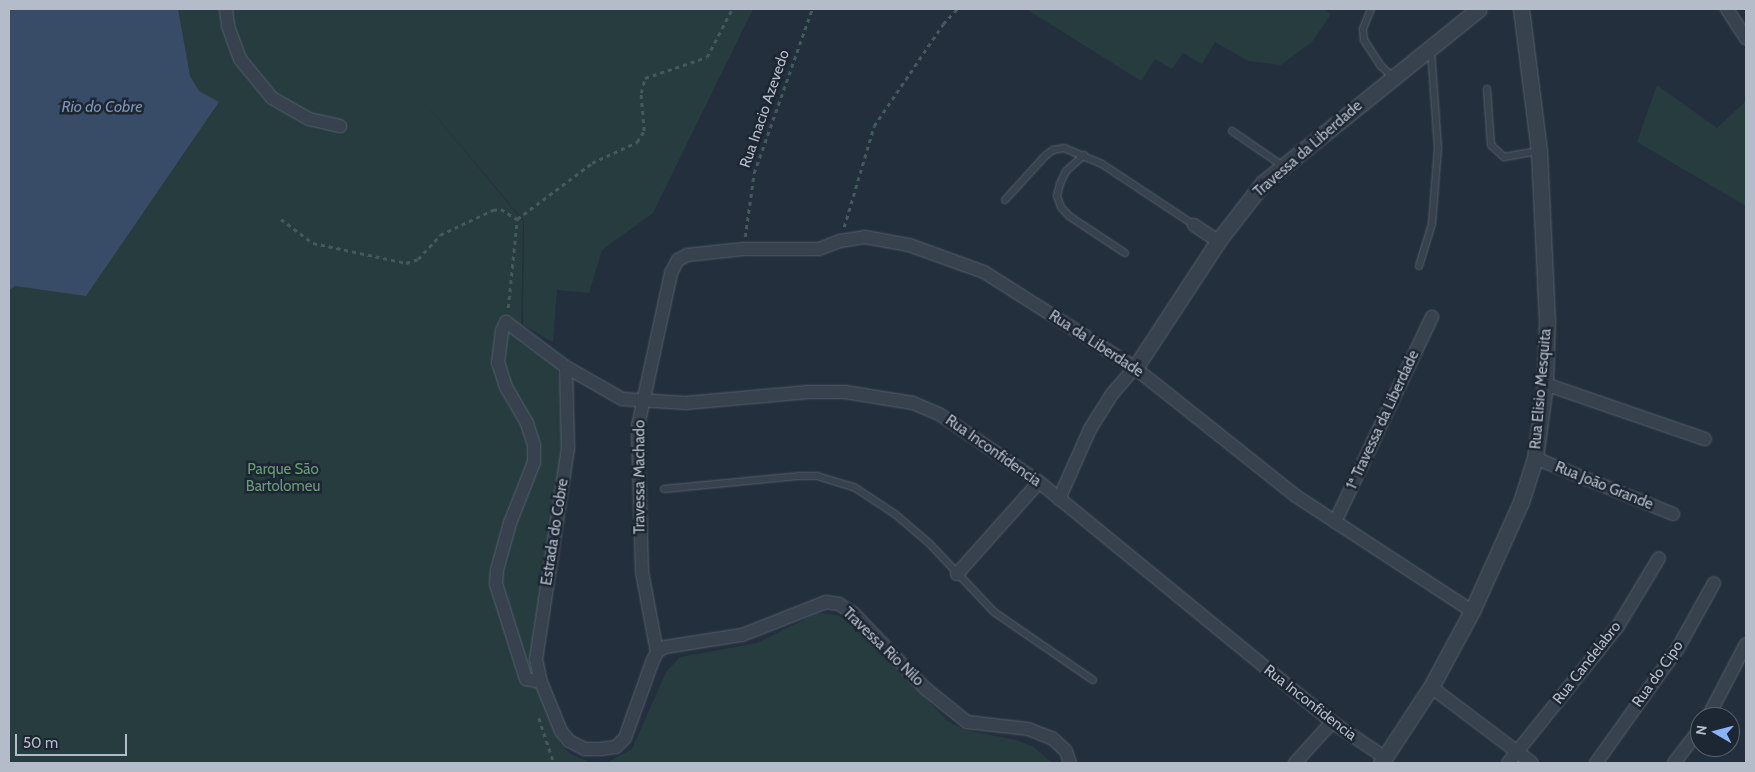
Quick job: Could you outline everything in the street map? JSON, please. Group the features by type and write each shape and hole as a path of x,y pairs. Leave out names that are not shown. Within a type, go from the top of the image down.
{"street":[{"path":"226,9 228,26 240,59 272,98 309,118 340,126"},
{"name":"Travessa da Liberdade","path":"1135,368 1218,241 1250,198 1283,166 1479,9"},
{"name":"Rua Elisio Mesquita","path":"1383,760 1431,687 1472,611 1521,502 1534,458 1545,384 1547,321 1539,151 1521,9"},
{"path":"1727,9 1746,38"},
{"path":"1194,225 1218,241"},
{"name":"Rua da Liberdade","path":"671,273 678,260 687,255 744,248 819,249 840,241 887,239 949,257 984,272 1135,368 1296,496 1472,611"},
{"name":"Travessa Machado","path":"657,652 642,572 637,452 642,402 671,273"},
{"name":"1ª Travessa da Liberdade","path":"1335,522 1432,317"},
{"path":"506,322 502,331 498,363 506,387 528,423 534,445 534,462 510,523 496,570 496,584 526,679 541,682 561,731 568,742 585,749 616,747 625,738 657,652"},
{"name":"Rua Inconfidencia","path":"506,322 606,393 622,399 642,402 686,403 809,392 879,396 913,403 939,414 1039,482 1332,722 1383,760"},
{"name":"Estrada do Cobre","path":"541,682 536,659 568,448 566,366"},
{"path":"1059,500 1090,429 1112,394 1135,368"},
{"path":"1545,384 1705,439"},
{"name":"Rua João Grande","path":"1534,458 1673,514"},
{"path":"957,574 1039,482"},
{"name":"Rua Candelabro","path":"1512,758 1618,626 1659,558"},
{"name":"Rua do Cipo","path":"1596,763 1678,648 1714,583"},
{"name":"Travessa Rio Nilo","path":"657,652 680,643 742,635 818,604 839,604 852,613 926,689 967,722 1028,730 1052,738 1066,751 1070,763"},
{"path":"1713,707 1746,644"},
{"path":"1431,687 1512,758 1532,763"},
{"path":"1295,763 1332,722"},
{"path":"1674,763 1690,742"}],"lane":[{"path":"1371,9 1364,28 1364,40 1381,66 1393,76"},
{"path":"1419,266 1432,224 1438,148 1431,47"},
{"path":"1487,89 1491,145 1504,157 1539,151"},
{"path":"1232,131 1283,166"},
{"path":"1005,200 1053,150 1064,148 1084,155 1126,178 1194,225"},
{"path":"1084,155 1066,171 1060,184 1058,196 1061,207 1069,216 1125,253"},
{"path":"664,489 800,476 817,476 854,487 895,514 994,612 1093,680"}],"path":[{"path":"506,322 517,219 592,163 637,142 644,131 641,93 646,78 708,56 732,9"},
{"name":"Rua Inacio Azevedo","path":"744,248 754,173 812,9"},
{"path":"840,241 874,126 943,24 958,9"},
{"path":"281,219 313,243 406,263 418,259 440,235 493,210 501,209 517,219"},
{"path":"539,716 554,763"}],"green space":[{"name":"Parque São Bartolomeu","path":"9,9 753,9 653,213 602,250 589,293 557,290 553,342 523,325 524,221 414,90 523,221 521,343 557,365 565,435 530,664 560,743 569,753 591,763 9,763"},
{"path":"1324,9 1331,14 1312,42 1281,65 1248,61 1215,42 1202,64 1183,53 1172,69 1155,59 1141,81 1028,10"},
{"path":"1657,85 1717,128 1746,101 1746,206 1637,142"},
{"path":"817,613 837,615 853,623 948,721 965,730 1016,740 1034,747 1052,763 606,763 632,749 666,672 680,657 757,643"}],"water":[{"name":"Rio do Cobre","path":"9,9 178,9 190,76 199,91 219,102 86,296 15,286 9,290"}]}
